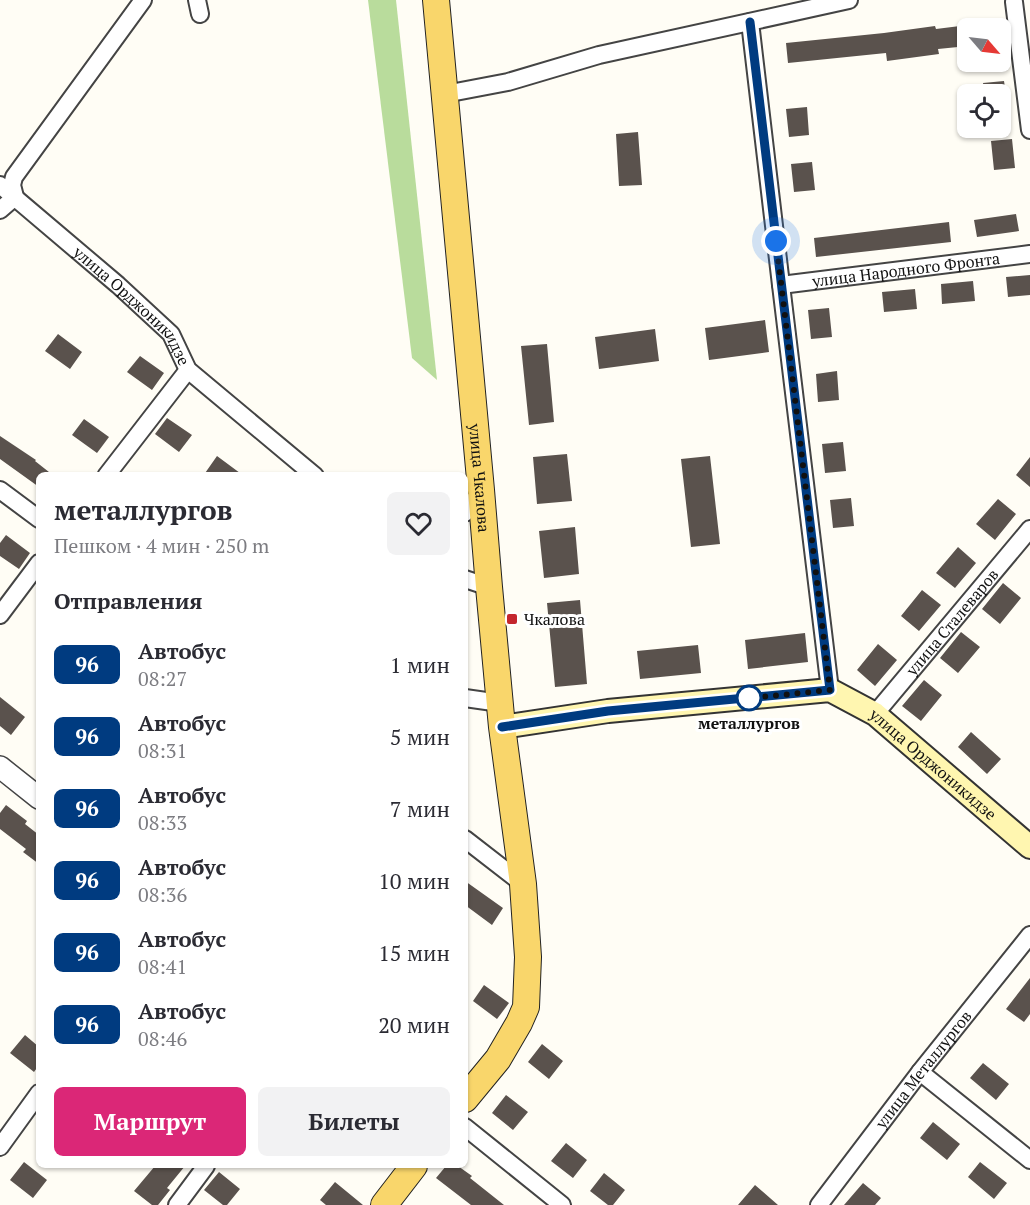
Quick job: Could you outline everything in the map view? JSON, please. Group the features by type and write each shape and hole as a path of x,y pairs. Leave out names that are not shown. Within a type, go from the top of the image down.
{"main road":[{"name":"улица Чкалова","path":"436,0 481,490 477,583 501,715 523,884"},
{"name":"улица Орджоникидзе","path":"830,690 875,714 1030,847"},
{"path":"501,715 608,711 830,690"},
{"path":"468,1095 498,1059 526,1007 528,957 523,884"},
{"path":"384,1205 412,1168"}],"street":[{"path":"0,210 15,196 12,185 14,177 143,0"},
{"path":"445,94 508,82 599,55 849,0"},
{"path":"1012,1 1030,130"},
{"path":"750,22 830,690"},
{"name":"улица Орджоникидзе","path":"0,185 118,285 171,334 188,370 310,472"},
{"name":"улица Народного Фронта","path":"781,285 1030,254"},
{"path":"109,472 188,370"},
{"path":"0,490 36,517"},
{"path":"468,509 481,490"},
{"name":"улица Сталеваров","path":"875,714 1030,529"},
{"path":"0,615 36,567"},
{"path":"468,699 501,715"},
{"path":"0,767 36,796"},
{"path":"468,841 523,884"},
{"name":"улица Металлургов","path":"819,1205 920,1072 1030,935"},
{"path":"920,1072 1030,1160"},
{"path":"0,1147 36,1097"},
{"path":"468,1129 562,1205"},
{"path":"177,1205 205,1168"}],"green space":[{"path":"368,0 396,0 437,380 412,358"}],"building":[{"path":"935,26 936,29 957,26 957,47 938,49 939,54 887,61 886,53 788,63 786,43"},
{"path":"1004,81 1004,84 983,84"},
{"path":"807,107 809,135 789,137 786,109"},
{"path":"638,132 642,185 619,186 616,134"},
{"path":"1012,139 1015,168 994,170 991,141"},
{"path":"812,162 815,190 794,192 791,164"},
{"path":"1016,214 1019,231 977,237 974,220"},
{"path":"949,222 951,242 816,257 814,238"},
{"path":"1030,275 1030,295 1008,297 1006,277"},
{"path":"973,281 975,301 942,304 941,284"},
{"path":"915,289 917,309 884,312 882,292"},
{"path":"829,308 832,337 811,339 808,310"},
{"path":"765,320 769,352 709,360 705,328"},
{"path":"655,329 659,361 599,369 595,337"},
{"path":"58,334 82,352 70,369 45,351"},
{"path":"547,344 554,422 529,425 521,346"},
{"path":"140,356 164,373 152,390 127,372"},
{"path":"837,371 839,400 818,402 816,374"},
{"path":"167,418 192,435 179,452 155,434"},
{"path":"84,419 109,437 97,453 72,435"},
{"path":"0,436 36,460 49,472 36,472 36,485 0,459"},
{"path":"843,442 846,471 825,473 822,444"},
{"path":"567,454 572,501 537,504 533,457"},
{"path":"217,456 239,472 206,472"},
{"path":"710,456 720,544 691,547 681,459"},
{"path":"1030,457 1030,487 1016,475"},
{"path":"851,498 854,526 833,528 830,500"},
{"path":"998,499 1016,514 995,540 976,524"},
{"path":"575,527 579,574 544,578 539,531"},
{"path":"6,535 30,553 19,569 0,556 0,543"},
{"path":"958,547 976,563 955,588 936,573"},
{"path":"1003,583 1021,598 1000,624 982,609"},
{"path":"922,590 941,605 919,631 901,616"},
{"path":"580,600 587,684 555,687 547,603"},
{"path":"961,632 980,647 958,673 940,658"},
{"path":"805,633 808,662 748,669 745,640"},
{"path":"878,644 897,660 875,686 857,670"},
{"path":"698,645 701,673 640,679 637,651"},
{"path":"924,680 942,695 921,721 902,706"},
{"path":"0,697 25,717 11,735 0,726"},
{"path":"971,732 1001,759 987,774 958,747"},
{"path":"6,805 27,821 25,824 36,833 36,862 23,852 26,849 0,829 0,813"},
{"path":"468,883 503,908 492,925 468,907"},
{"path":"1030,978 1030,1014 1024,1022 1006,1009"},
{"path":"484,985 509,1003 497,1019 473,1001"},
{"path":"25,1035 36,1044 36,1069 34,1072 10,1053"},
{"path":"542,1044 563,1061 549,1079 528,1062"},
{"path":"983,1063 1009,1084 996,1100 970,1078"},
{"path":"506,1095 528,1112 513,1130 492,1113"},
{"path":"933,1122 960,1144 947,1160 920,1138"},
{"path":"566,1143 587,1160 573,1178 551,1161"},
{"path":"24,1162 47,1180 33,1198 10,1180"},
{"path":"980,1162 1007,1183 994,1199 968,1177"},
{"path":"153,1168 183,1168 167,1188 170,1190 158,1205 152,1205 134,1191"},
{"path":"444,1168 461,1168 504,1205 471,1205 436,1178"},
{"path":"219,1172 240,1189 227,1205 223,1205 204,1190"},
{"path":"604,1173 625,1190 613,1205 608,1205 590,1191"},
{"path":"335,1182 363,1205 326,1205 320,1200"},
{"path":"863,1183 881,1198 875,1205 844,1205"},
{"path":"755,1185 778,1205 738,1205"}],"bus line":[{"name":"96","path":"502,727 608,711 830,690 750,22"}],"place":[{"name":"Чкалова","path":"512,619"},
{"name":"металлургов","path":"749,698"}],"route":[{"path":"749,698 741,699 830,690 776,241"}]}
